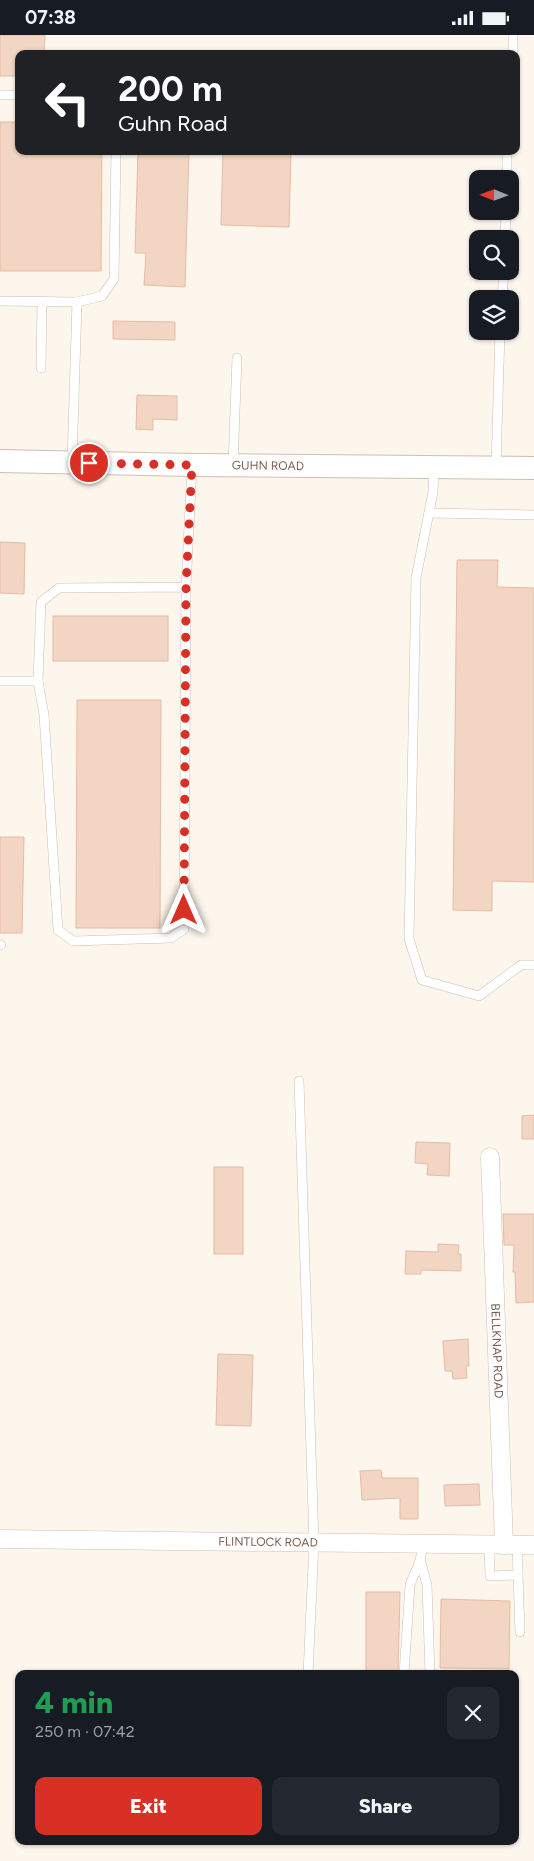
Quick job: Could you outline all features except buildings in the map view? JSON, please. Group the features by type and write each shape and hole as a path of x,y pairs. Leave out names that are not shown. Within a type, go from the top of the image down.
{"street":[{"name":"GUHN ROAD","path":"0,461 233,466 534,468"},
{"name":"BELLKNAP ROAD","path":"490,1157 511,1545"},
{"name":"FLINTLOCK ROAD","path":"0,1539 511,1545"}],"lane":[{"path":"513,35 513,50"},
{"path":"0,95 15,95"},
{"path":"0,301 76,302 102,296 114,279 116,155"},
{"path":"507,155 507,170"},
{"path":"41,368 42,301"},
{"path":"72,463 76,302"},
{"path":"496,468 500,340"},
{"path":"233,466 237,358"},
{"path":"186,587 59,588 41,602 38,681 44,715 58,930 73,941 171,938 184,929 186,587 192,465"},
{"path":"434,467 433,492 416,577 409,939 422,980 479,996 522,965 534,965"},
{"path":"428,513 534,515"},
{"path":"0,681 38,681"},
{"path":"299,1081 314,1543 308,1670"},
{"path":"422,1544 421,1563 428,1591 430,1670"},
{"path":"511,1545 518,1575 520,1632"},
{"path":"511,1545 490,1575 518,1575"},
{"path":"404,1670 410,1585 414,1573 421,1563"}],"route":[{"path":"89,463 192,465 186,587 184,910"}]}
